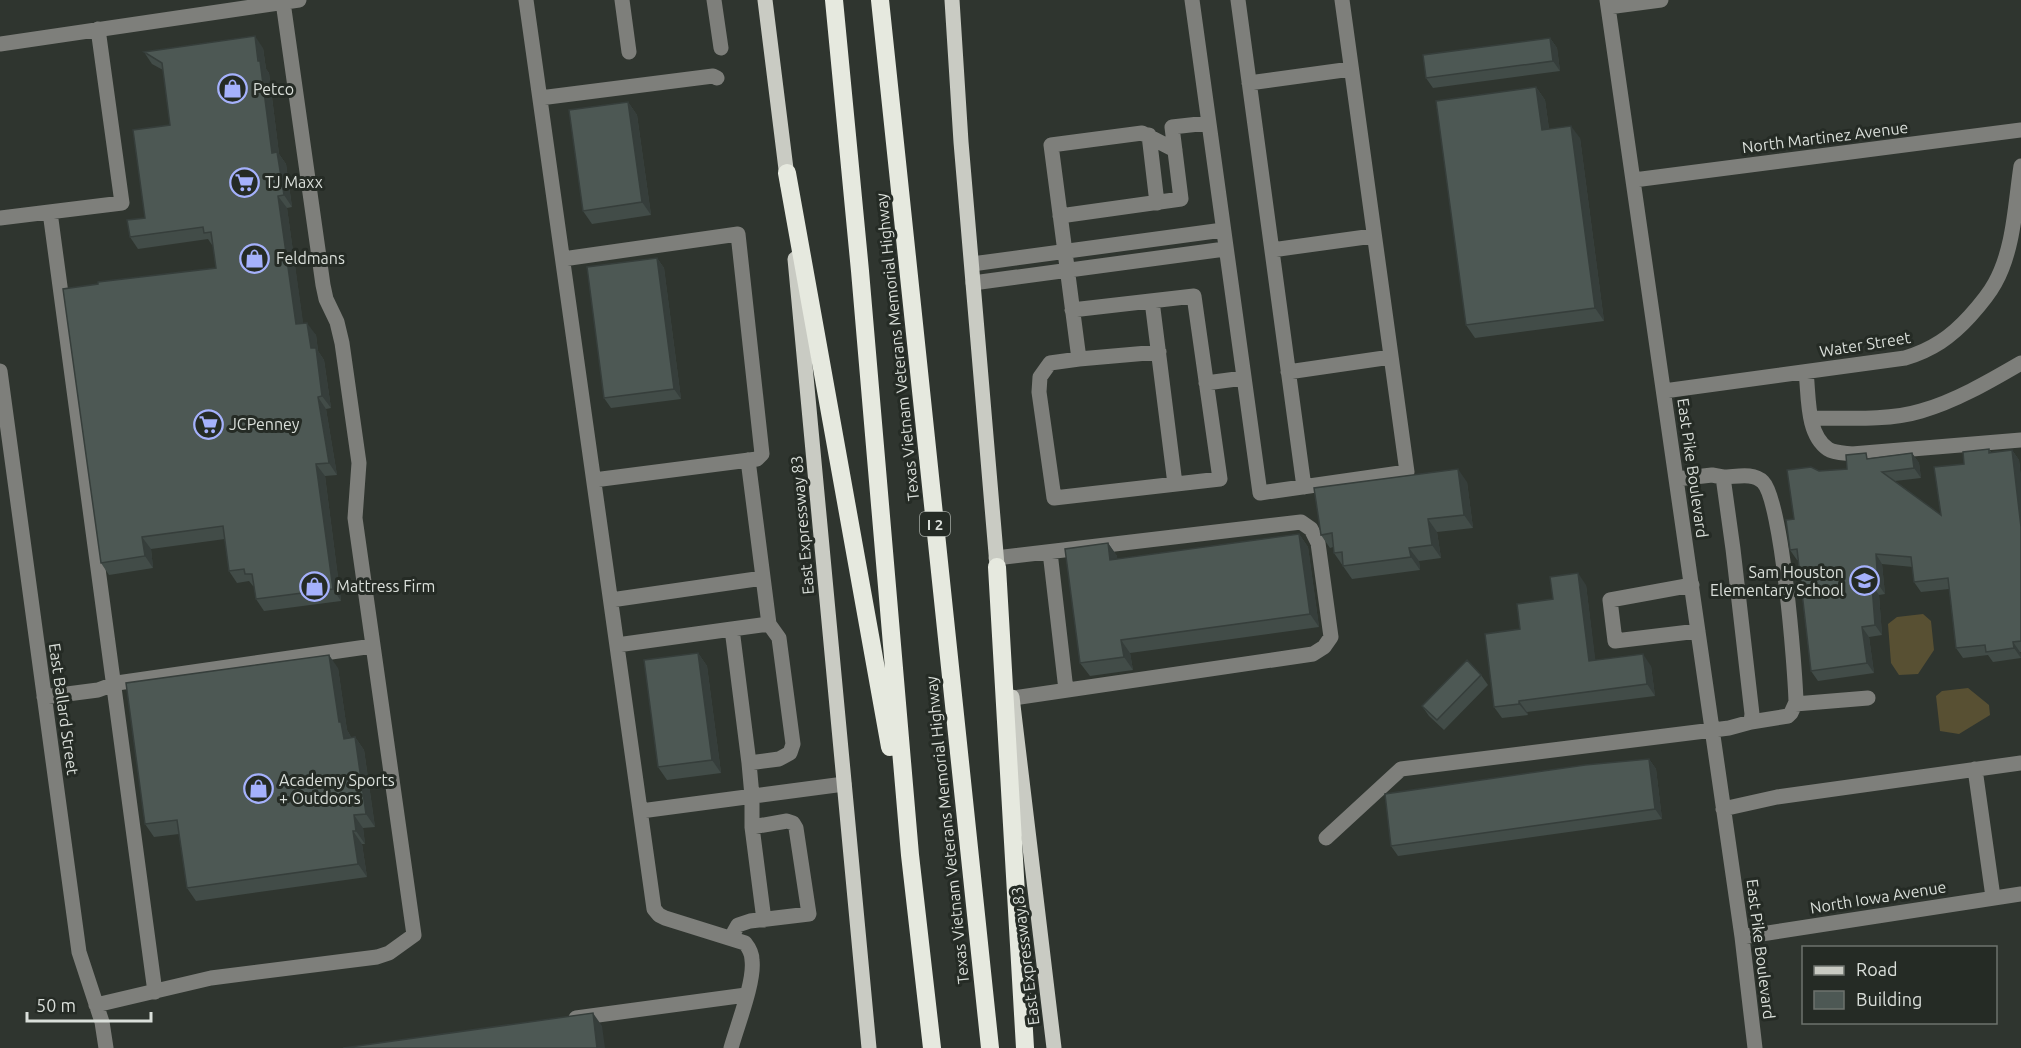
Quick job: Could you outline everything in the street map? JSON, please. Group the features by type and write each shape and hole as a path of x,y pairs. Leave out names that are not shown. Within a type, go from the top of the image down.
{"highway":[{"name":"Texas Vietnam Veterans Memorial Highway","path":"834,0 860,271 910,855 932,1048"},
{"name":"Texas Vietnam Veterans Memorial Highway","path":"880,0 990,1048"},
{"path":"787,173 910,855"},
{"path":"996,563 1025,1048"}],"main road":[{"name":"East Expressway 83","path":"765,0 787,173 869,1048"},
{"name":"East Expressway 83","path":"952,0 996,563 1054,1048"}],"street":[{"path":"0,44 299,0"},
{"path":"526,0 654,909 664,918 745,943 750,951 753,961 752,975 731,1048"},
{"path":"624,0 629,52"},
{"path":"714,0 721,48"},
{"path":"1192,0 1260,493 1407,472 1342,0"},
{"path":"1238,0 1304,487"},
{"path":"1608,4 1661,0"},
{"path":"96,1005 211,978 377,957 389,953 414,935 355,518 359,463 342,343 323,285 283,2"},
{"name":"East Pike Boulevard","path":"1608,4 1724,809 1755,1048"},
{"path":"0,218 122,203 98,29"},
{"path":"1249,83 1351,69"},
{"path":"540,98 713,76 717,78"},
{"path":"1060,216 1181,199 1172,128 1208,123"},
{"name":"North Martinez Avenue","path":"1634,180 2021,130"},
{"path":"1079,359 1051,145 1142,133 1175,150"},
{"path":"1149,135 1157,203"},
{"name":"Water Street","path":"1664,391 1905,358 1923,353 1941,343 1958,330 1984,300 1995,283 2009,242 2021,166"},
{"path":"50,212 155,992"},
{"path":"972,264 1223,230"},
{"path":"563,260 738,234 762,454 757,459 594,480"},
{"path":"1272,250 1373,236"},
{"path":"973,283 1225,249"},
{"path":"1072,310 1194,296 1220,479 1054,498 1040,392 1040,377 1050,363 1159,352"},
{"path":"1152,301 1175,484"},
{"path":"1288,372 1391,357"},
{"path":"1811,418 1870,418 1919,412 1943,404 2021,363"},
{"name":"East Ballard Street","path":"0,371 79,952 102,1022 106,1048"},
{"path":"1806,372 1811,418 1820,441 1830,451 1852,454 2021,440"},
{"path":"1206,383 1244,378"},
{"path":"748,460 769,624 780,639 793,744 790,753 779,759 749,763"},
{"path":"1326,838 1401,769 1729,728 1788,716 1791,713 1795,704 1795,679 1782,560 1770,491 1763,481 1752,476 1712,475 1677,479"},
{"path":"1723,477 1752,714 1750,722"},
{"path":"996,563 1050,552 1301,522 1311,529 1318,543 1331,637 1324,647 1313,654 1012,698"},
{"path":"1050,552 1066,690"},
{"path":"611,600 763,578"},
{"path":"1692,585 1610,600 1615,641 1698,631"},
{"path":"617,645 769,624"},
{"path":"732,629 749,763 752,827 764,920"},
{"path":"44,697 98,690 113,684 373,646"},
{"path":"1795,704 1868,698"},
{"path":"1724,809 1777,797 2021,763"},
{"path":"1975,769 1993,897"},
{"path":"640,811 844,784"},
{"path":"734,939 734,932 738,925 809,914 800,846 793,823 752,827"},
{"name":"North Iowa Avenue","path":"1742,937 2021,894"},
{"path":"563,1020 746,995"}],"shaded area":[{"path":"1923,614 1931,621 1934,650 1918,674 1899,675 1891,663 1888,624 1897,617"},
{"path":"1968,688 1989,705 1990,715 1959,734 1940,731 1936,696 1942,691"}],"building":[{"name":"JCPenney","path":"255,36 272,153 277,152 284,195 278,196 296,324 307,323 311,348 316,348 322,396 318,397 329,463 316,464 333,589 256,599 252,574 245,574 244,569 229,571 223,526 142,537 145,556 101,563 63,289 98,284 98,282 216,268 211,232 204,233 203,227 130,237 127,220 145,218 133,130 170,125 162,63 144,52"},
{"path":"1550,38 1553,61 1426,78 1423,55"},
{"path":"1536,87 1542,130 1571,126 1595,308 1466,325 1436,101"},
{"path":"628,102 642,202 583,211 569,110"},
{"path":"657,258 674,389 604,398 587,267"},
{"path":"1989,449 1989,453 2012,450 2021,527 2021,641 2013,642 2014,648 1986,652 1985,645 1956,648 1948,578 1914,582 1911,557 1876,554 1878,584 1872,585 1875,625 1862,627 1867,663 1811,671 1797,549 1790,550 1786,520 1794,519 1787,470 1811,467 1819,471 1847,469 1846,455 1866,453 1867,459 1912,453 1914,468 1882,472 1941,515 1934,467 1964,464 1963,452"},
{"path":"1458,469 1464,515 1428,519 1432,545 1409,548 1411,557 1343,566 1342,552 1334,553 1332,533 1321,535 1314,488"},
{"path":"1299,534 1310,614 1121,640 1124,657 1080,663 1065,549 1108,543 1110,560"},
{"path":"1578,573 1589,661 1643,654 1647,684 1519,701 1519,704 1494,707 1485,634 1520,629 1517,604 1553,599 1550,577"},
{"path":"698,653 712,760 658,767 644,660"},
{"name":"Academy Sports + Outdoors","path":"329,655 339,722 341,722 344,739 355,737 366,814 354,815 356,831 353,831 358,864 187,888 177,820 145,824 126,683"},
{"path":"1467,660 1481,675 1437,720 1422,706"},
{"path":"1649,759 1655,809 1391,846 1385,794 1585,765"},
{"path":"593,1013 597,1048 343,1048"}],"place":[{"name":"Petco","path":"232,89"},
{"name":"TJ Maxx","path":"244,182"},
{"name":"Feldmans","path":"255,258"},
{"name":"JCPenney","path":"208,424"},
{"name":"Sam Houston Elementary School","path":"1865,581"},
{"name":"Mattress Firm","path":"315,586"},
{"name":"Academy Sports + Outdoors","path":"258,789"}]}
